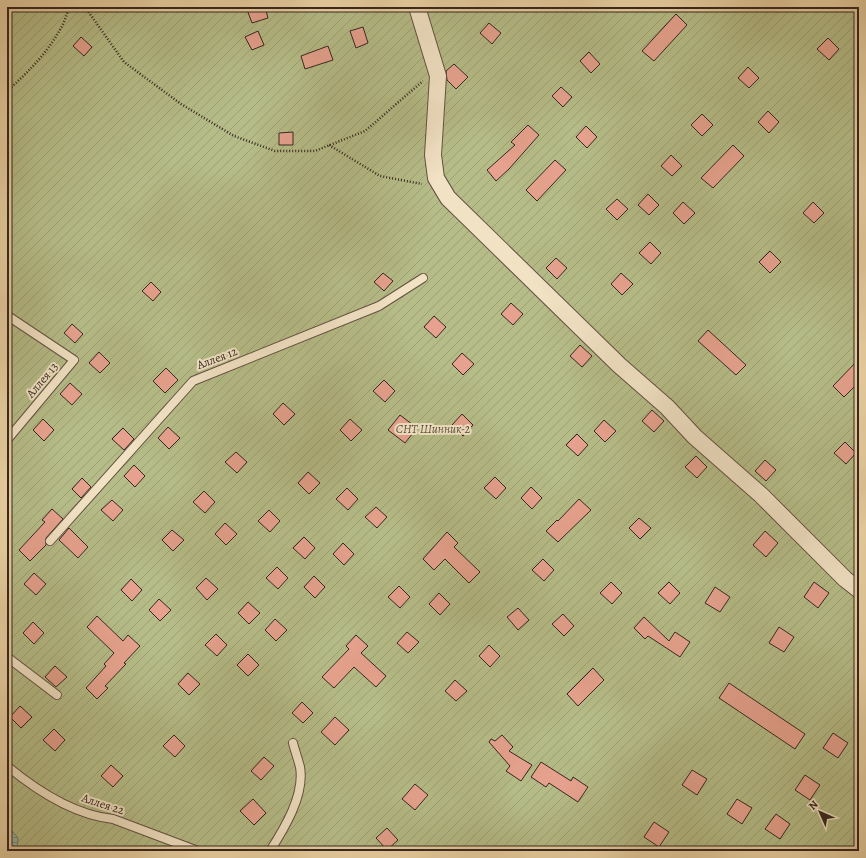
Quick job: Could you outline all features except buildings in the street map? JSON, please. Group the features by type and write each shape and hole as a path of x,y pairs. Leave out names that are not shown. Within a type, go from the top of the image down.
{"street":[{"path":"417,7 438,76 433,155 436,178 448,198 619,365 667,407 695,437 761,496 845,579 859,590"}],"lane":[{"name":"Аллея 12","path":"50,541 193,381 379,306 423,278"},
{"name":"Аллея 13","path":"7,440 74,360 8,316"},
{"path":"7,657 56,696"},
{"path":"270,851 280,836 297,802 300,769 293,743"},
{"name":"Аллея 22","path":"7,766 26,782 62,802 99,818 113,819 198,851"}],"path":[{"path":"7,91 17,82 55,38 62,28 69,7"},
{"path":"86,7 124,62 181,104 234,136 275,151 315,151 365,131 424,80 435,63"},
{"path":"329,145 380,176 406,182 441,186"}],"green space":[{"name":"СНТ Шинник-2","path":"7,7 859,7 859,851 7,851"}],"shaded area":[{"path":"7,825 18,838 17,851 7,851"}]}
